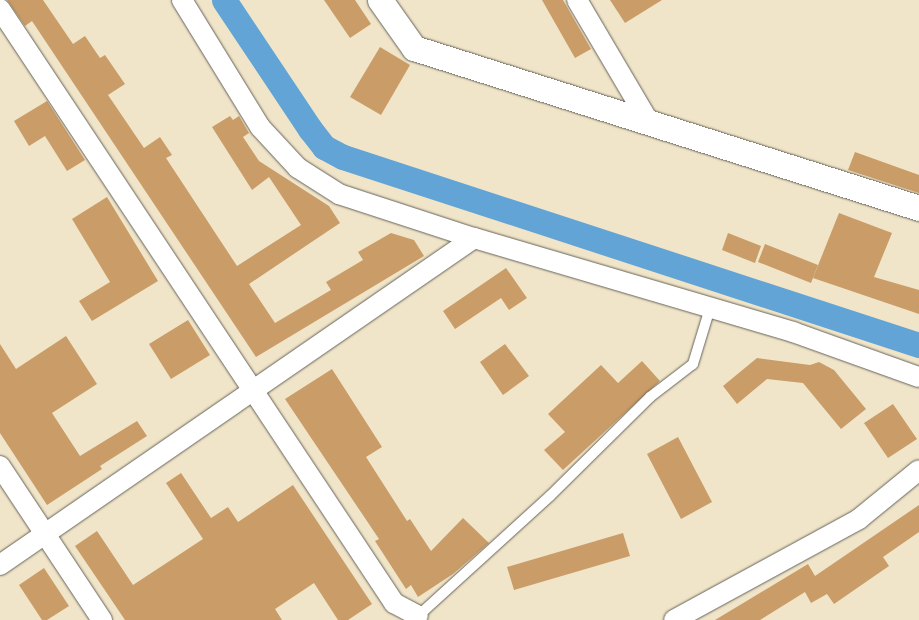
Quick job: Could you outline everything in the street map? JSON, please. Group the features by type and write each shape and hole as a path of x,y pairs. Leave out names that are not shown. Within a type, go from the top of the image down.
{"street":[{"path":"182,0 260,127 298,168 339,194 474,238 793,332 919,377"},
{"path":"380,0 414,48 919,208"},
{"path":"577,0 650,124"},
{"path":"0,9 394,602 418,618"},
{"path":"0,565 254,392 474,238"},
{"path":"0,466 102,620"},
{"path":"674,620 859,520 919,470"}],"lane":[{"path":"418,618 550,496 650,397 693,364 710,308"}],"building":[{"path":"7,0 43,0 73,44 85,36 100,58 105,55 125,84 108,95 144,148 160,137 172,155 166,158 237,266 301,225 269,177 252,190 212,127 230,116 233,120 239,116 249,133 243,137 259,161 329,206 340,223 249,284 275,323 331,290 326,282 363,260 358,252 391,233 414,240 424,256 256,357 32,21 25,26"},
{"path":"324,0 355,0 371,24 350,38"},
{"path":"542,0 563,0 591,49 575,58"},
{"path":"610,0 662,0 625,23"},
{"path":"380,47 410,65 381,115 350,97"},
{"path":"47,101 85,160 67,171 45,136 29,146 14,121"},
{"path":"855,152 919,175 919,193 848,170"},
{"path":"107,197 158,281 92,321 79,301 110,282 72,219"},
{"path":"839,213 892,233 874,277 919,290 919,314 813,278"},
{"path":"728,233 761,246 755,263 722,250"},
{"path":"765,244 818,265 811,283 758,262"},
{"path":"506,268 527,298 509,310 501,298 455,329 443,311"},
{"path":"188,320 210,355 171,379 149,344"},
{"path":"66,336 97,384 52,413 80,456 137,421 147,436 100,466 102,469 47,505 0,433 0,344 16,369"},
{"path":"505,344 529,376 503,395 480,362"},
{"path":"757,358 810,365 819,362 834,370 866,409 841,429 803,383 767,379 737,404 723,386"},
{"path":"642,361 660,381 563,470 544,450 565,432 548,414 601,365 618,383"},
{"path":"332,369 382,447 366,457 407,521 410,519 431,551 463,518 489,543 453,574 418,597 411,585 406,589 375,541 379,539 285,399"},
{"path":"893,404 917,439 888,458 864,423"},
{"path":"678,437 712,502 681,519 647,454"},
{"path":"181,473 211,518 228,507 238,522 293,485 372,604 348,620 338,620 314,583 275,609 282,620 125,620 75,546 97,531 133,585 203,539 166,483"},
{"path":"919,505 919,532 883,557 889,566 834,604 827,594 811,603 805,592 760,620 715,620 808,564 815,576"},
{"path":"623,533 630,556 514,590 507,567"},
{"path":"44,568 69,606 47,620 42,620 19,585"}],"waterway":[{"path":"224,0 310,129 324,147 343,157 919,345"}]}
